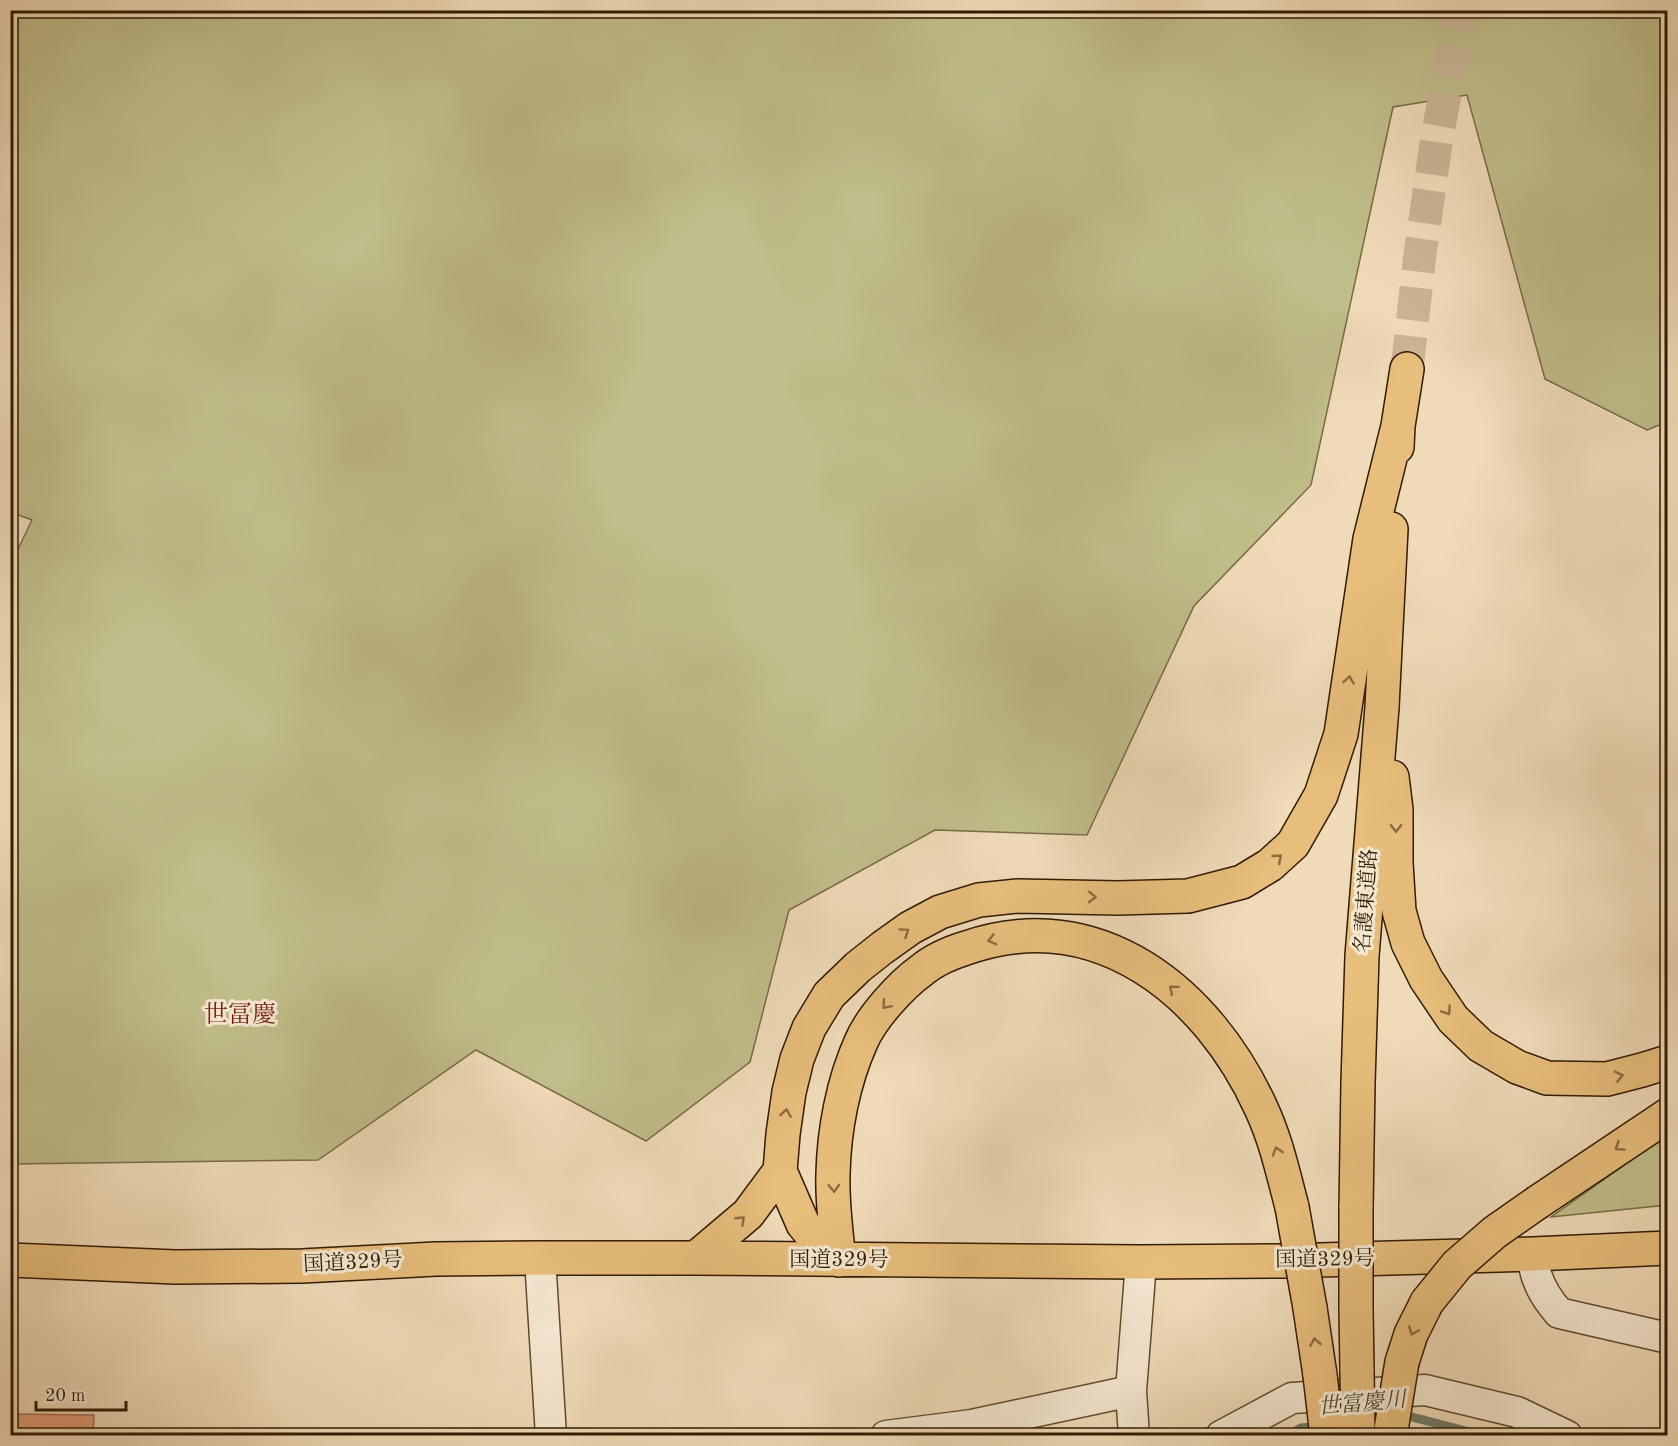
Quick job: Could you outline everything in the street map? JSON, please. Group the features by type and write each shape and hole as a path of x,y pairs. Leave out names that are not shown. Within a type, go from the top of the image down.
{"highway":[{"name":"名護東道路","path":"1358,1436 1356,1208 1362,956 1382,707 1398,426 1407,369"},
{"path":"839,1260 819,1243 803,1224 780,1171 789,1092 797,1059 809,1028 829,995 858,967 910,928 940,912 979,900 1018,896 1118,898 1188,896 1242,882 1270,865 1293,844 1321,795 1341,734 1370,539 1398,426"},
{"path":"1382,707 1396,810 1399,911 1408,943 1426,979 1453,1019 1482,1046 1517,1067 1547,1078 1607,1079 1668,1062"},
{"path":"839,1260 833,1173 840,1106 861,1040 879,1013 922,969 947,954 1005,937 1035,935 1066,937 1095,945 1124,956 1174,988 1212,1028 1239,1066 1261,1108 1279,1155 1292,1207 1310,1308 1327,1436"},
{"path":"1390,1436 1402,1362 1411,1334 1427,1302 1457,1265 1495,1232 1668,1115"},
{"path":"696,1258 748,1214 780,1171"},
{"name":"国道329号","path":"10,1260 175,1267 302,1266 436,1259 540,1258 1284,1261 1668,1248"}],"street":[{"path":"1533,1254 1533,1268 1540,1285 1547,1300 1559,1313 1668,1338"},
{"path":"540,1258 551,1436"},
{"path":"1134,1436 1131,1391 1141,1262"},
{"path":"1221,1436 1292,1398 1425,1390 1517,1413 1567,1436"},
{"path":"886,1436 972,1425 1131,1391"}],"shaded area":[{"path":"10,11 1667,11 1667,422 1647,430 1545,379 1467,95 1393,107 1311,485 1194,606 1087,835 935,830 789,910 750,1062 646,1141 476,1050 318,1160 11,1164 10,566 32,520 10,512"},
{"path":"1667,1135 1667,1205 1551,1217"}],"building":[{"path":"10,1414 94,1415 93,1436 10,1436"}],"waterway":[{"name":"世富慶川","path":"1400,1417 1408,1416 1466,1431 1475,1436"},
{"name":"世富慶川","path":"1287,1436 1301,1428 1320,1426"}],"tunnel":[{"path":"1407,369 1420,254 1437,137 1461,10"}],"district":[{"name":"世冨慶","path":"240,1016"}]}
